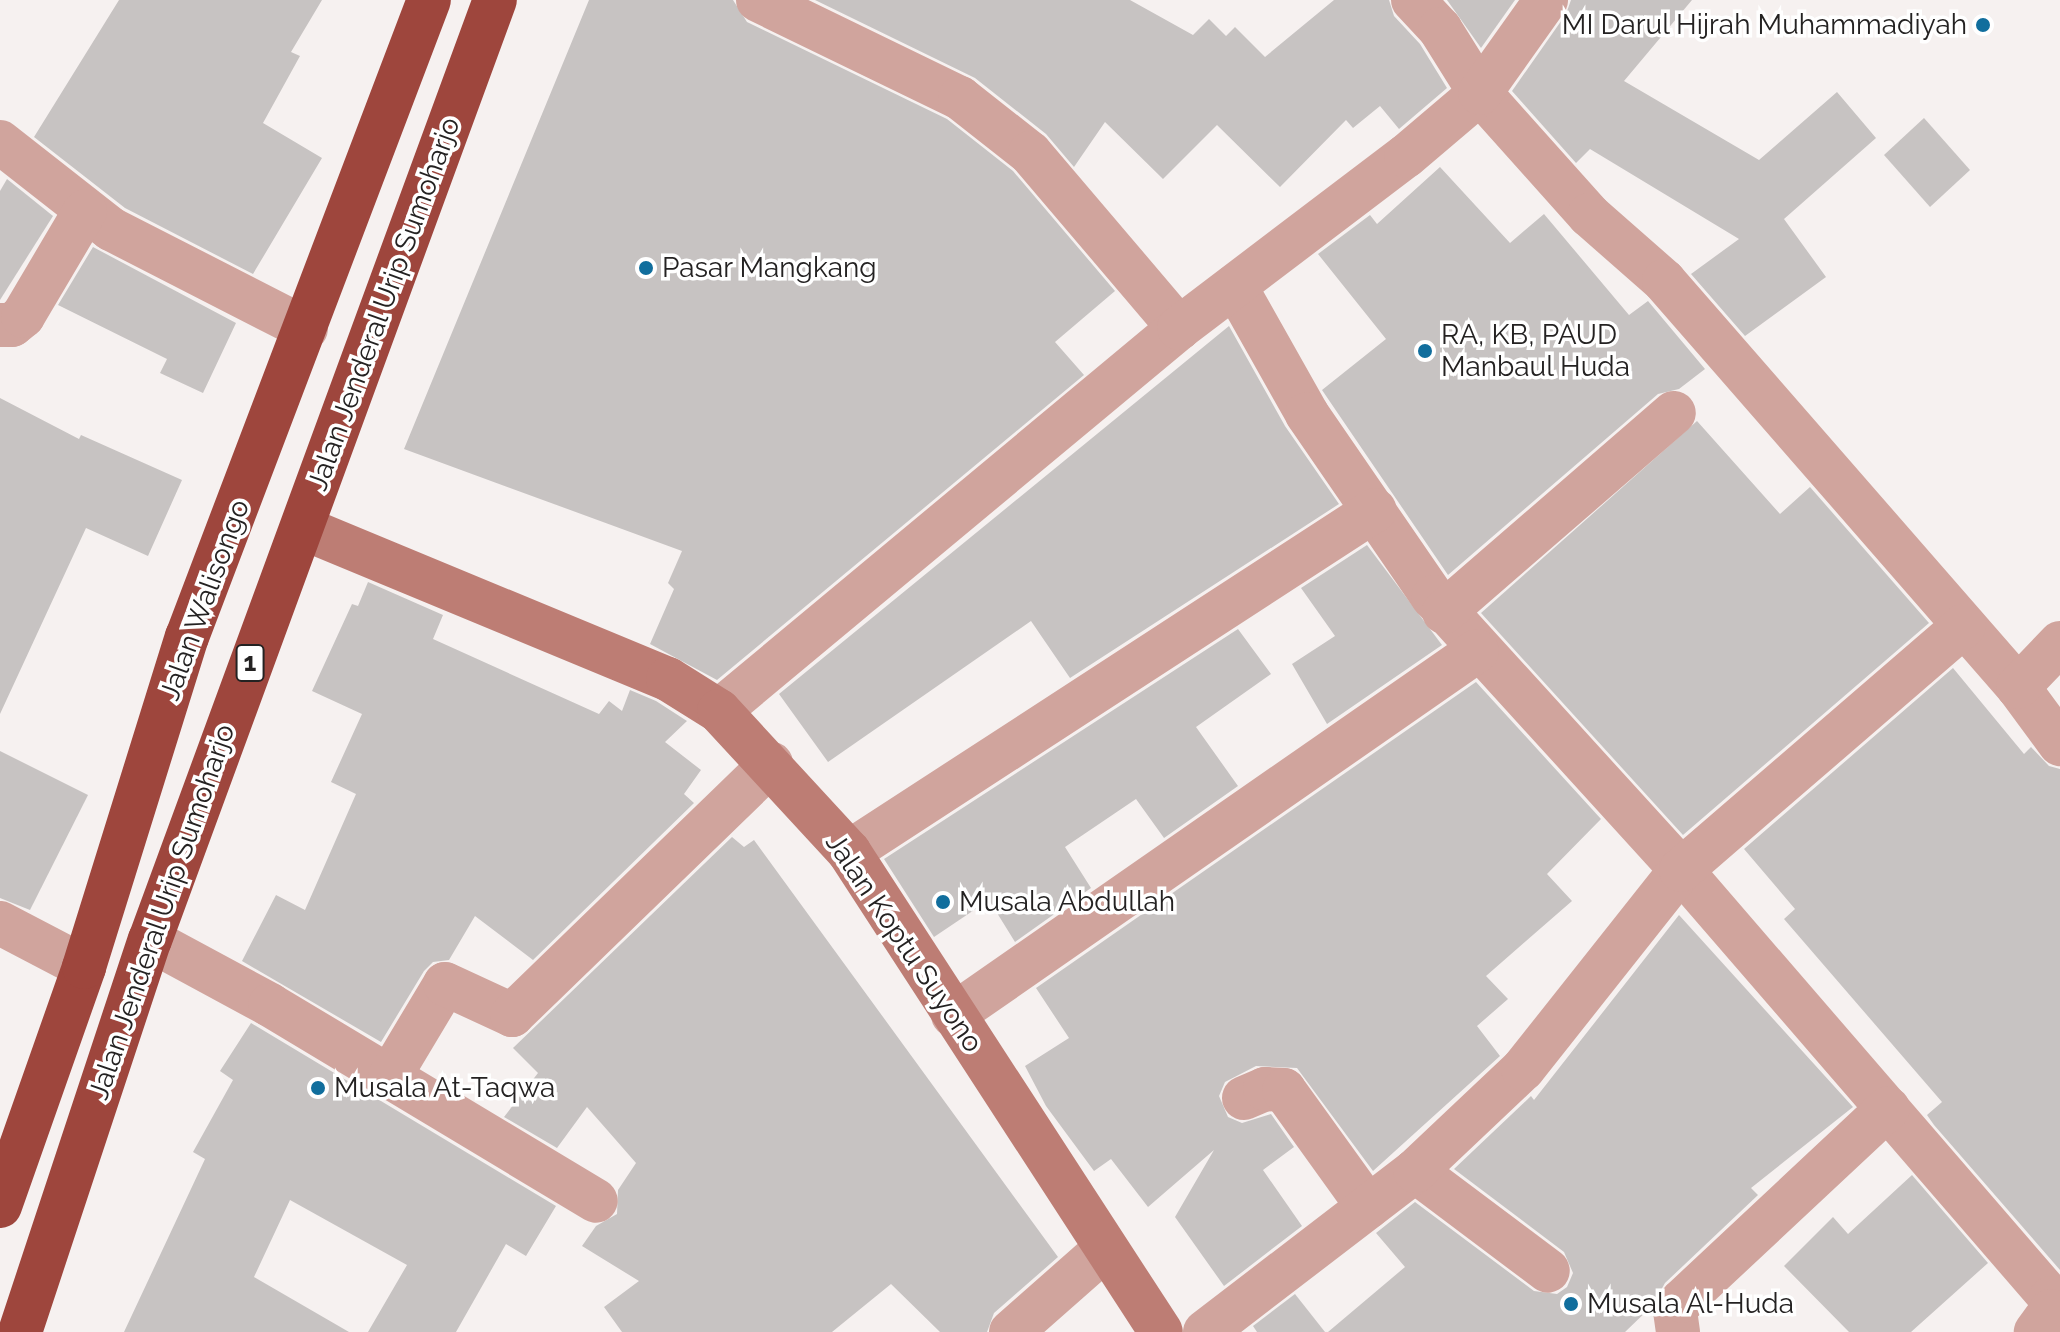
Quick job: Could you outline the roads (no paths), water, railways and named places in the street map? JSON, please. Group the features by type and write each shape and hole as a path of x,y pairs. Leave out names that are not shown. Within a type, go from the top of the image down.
{"highway":[{"name":"Jalan Walisongo","path":"0,1206 84,967 187,637 429,0"},
{"name":"Jalan Jenderal Urip Sumoharjo","path":"20,1332 150,940 495,0"}],"main road":[{"name":"Jalan Koptu Suyono","path":"303,528 668,679 719,711 849,852 1161,1332"}],"street":[{"path":"758,0 960,98 1030,153 1179,328"},
{"path":"1413,0 1440,29 1480,93 1589,215 1664,281 2018,687 2060,744"},
{"path":"719,711 1179,328 1480,93 1546,0"},
{"path":"0,142 85,211 306,329"},
{"path":"0,325 12,325 23,316 85,211"},
{"path":"1235,286 1307,414 1444,612 1681,870 2051,1298 2051,1311 2036,1332"},
{"path":"1444,612 1674,413"},
{"path":"849,852 1375,510"},
{"path":"1205,1332 1415,1171 1523,1069 1681,870 1964,626"},
{"path":"2018,687 2060,643"},
{"path":"953,1015 1477,651"},
{"path":"390,1076 445,984 512,1015 771,764"},
{"path":"0,923 84,967"},
{"path":"150,940 390,1076 596,1201"},
{"path":"1244,1098 1265,1089 1284,1090 1368,1207"},
{"path":"1678,1332 1675,1311 1682,1301 1888,1108"},
{"path":"1415,1171 1548,1271"},
{"path":"1011,1332 1105,1249"}],"place":[{"name":"MI Darul Hijrah Muhammadiyah","path":"1983,25"},
{"name":"Pasar Mangkang","path":"646,268"},
{"name":"RA, KB, PAUD Manbaul Huda","path":"1425,351"},
{"name":"Musala Abdullah","path":"943,902"},
{"name":"Musala At-Taqwa","path":"318,1088"},
{"name":"Musala Al-Huda","path":"1571,1304"}]}
